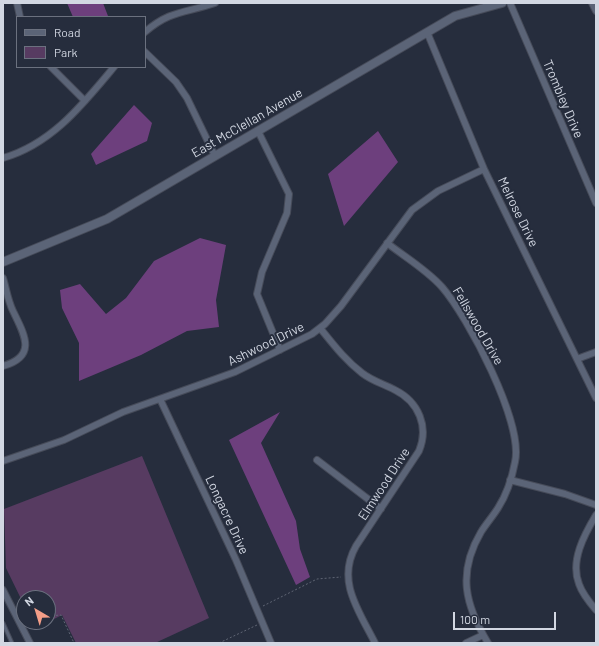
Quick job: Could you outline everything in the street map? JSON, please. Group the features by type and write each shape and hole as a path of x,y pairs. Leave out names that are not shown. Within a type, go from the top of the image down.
{"street":[{"path":"17,3 20,16"},
{"path":"146,31 155,23 168,15 215,3"},
{"name":"East McClellan Avenue","path":"3,262 107,219 461,13 502,3"},
{"name":"Trombley Drive","path":"510,3 596,203"},
{"path":"592,3 596,11"},
{"name":"Melrose Drive","path":"427,32 484,169 596,398"},
{"path":"146,53 176,82 187,98 215,156"},
{"path":"52,68 86,101"},
{"path":"3,158 20,152 47,137 86,101 113,68"},
{"path":"258,131 289,194 287,213 262,272 257,290 259,303 280,350"},
{"name":"Ashwood Drive","path":"3,461 64,440 123,412 234,372 312,334 320,328 341,306 412,210 422,201 438,191 484,169"},
{"name":"Fellswood Drive","path":"387,243 442,287 463,319 490,367 515,438 516,461 510,480 499,507 476,542 468,567 465,584 468,603 488,643"},
{"path":"3,278 12,310 24,331 26,338 22,354 15,361 3,366"},
{"name":"Elmwood Drive","path":"320,328 342,355 357,369 371,379 406,397 415,405 422,418 424,429 424,441 419,451 352,554 349,562 348,577 351,593 355,605 375,643"},
{"path":"577,359 596,352"},
{"name":"Longacre Drive","path":"160,399 236,560 271,643"},
{"path":"317,460 381,509"},
{"path":"510,480 565,494 596,505"},
{"path":"596,515 582,543 576,560 576,576 579,586 596,610"},
{"path":"3,590 30,643"},
{"path":"466,643 483,635"}],"lane":[{"path":"3,623 12,643"}],"path":[{"path":"257,609 317,579 348,577"},
{"path":"56,615 61,615 74,643"},
{"path":"219,643 262,622"}],"green space":[{"path":"142,456 209,618 155,643 76,643 62,615 56,618 56,590 17,590 6,568 4,509"}],"shaded area":[{"path":"67,3 103,3 108,16 73,16"},
{"path":"134,105 152,123 147,141 96,165 91,154"},
{"path":"378,131 398,162 344,226 328,174"},
{"path":"200,238 226,245 216,300 219,327 187,331 141,355 79,381 79,343 62,308 60,290 80,284 106,314 126,298 154,261"},
{"path":"280,412 261,443 296,521 300,549 310,577 296,585 229,440"}]}
